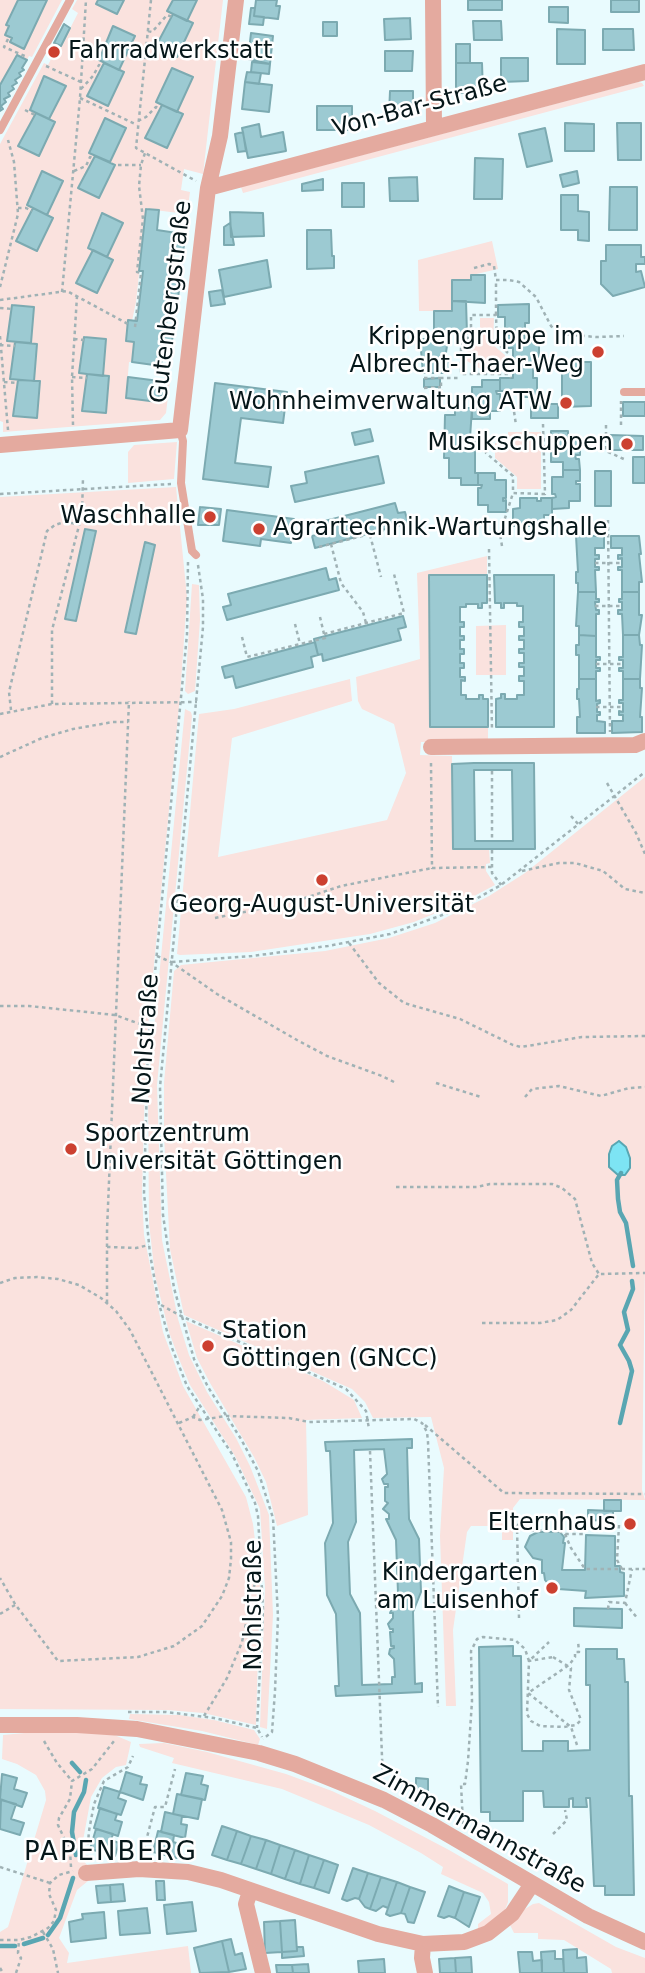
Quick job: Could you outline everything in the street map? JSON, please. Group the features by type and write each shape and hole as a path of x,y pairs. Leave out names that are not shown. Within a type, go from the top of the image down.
{"street":[{"name":"Gutenbergstraße","path":"4,444 180,430 208,188 220,136 236,0"},
{"path":"433,0 435,127"},
{"name":"Von-Bar-Straße","path":"208,188 645,72"},
{"path":"431,747 635,745 645,741"},
{"name":"Zimmermannstraße","path":"0,1725 122,1728 192,1739 261,1745 384,1800 607,1926 645,1942"},
{"path":"78,1872 188,1872 378,1934 423,1944 464,1942 488,1933 512,1914 532,1884"},
{"path":"250,1891 246,1904 263,1973"},
{"path":"423,1944 425,1973"}],"lane":[{"path":"2,127 70,0"},
{"path":"624,392 645,392"},
{"path":"180,430 183,442 181,483 194,553"}],"path":[{"path":"62,292 81,89 86,0"},
{"path":"151,0 136,148 208,188"},
{"path":"147,31 152,32 167,15 172,17"},
{"path":"8,39 4,47 28,58"},
{"path":"81,89 99,65 102,67"},
{"path":"50,68 81,82"},
{"path":"80,98 138,123"},
{"path":"138,123 156,107 161,109"},
{"path":"23,109 35,115"},
{"path":"0,287 18,208 13,162 2,127"},
{"path":"135,327 141,273 136,272 143,219 139,186 145,153"},
{"path":"74,171 86,166 90,157 94,159"},
{"path":"118,165 141,165"},
{"path":"18,208 32,211"},
{"path":"474,268 489,264 494,266 496,279 497,343 508,353 510,376 461,374 461,344 471,335 471,315 496,315"},
{"path":"496,279 519,282 536,297 551,326 560,334 624,336"},
{"path":"0,300 67,291 128,324"},
{"path":"73,439 72,377 77,296"},
{"path":"0,308 12,309"},
{"path":"0,336 4,382 4,444"},
{"path":"74,340 84,340"},
{"path":"0,345 15,346"},
{"path":"72,377 87,378"},
{"path":"424,378 460,378"},
{"path":"441,378 441,400"},
{"path":"4,382 18,383"},
{"path":"424,388 441,387"},
{"path":"511,391 516,425"},
{"path":"621,425 621,396 624,392"},
{"path":"513,493 545,494 543,425"},
{"path":"606,425 606,451 626,460"},
{"path":"486,429 486,453 513,477 513,493 500,534 502,546"},
{"path":"52,704 52,629 79,524 83,478"},
{"path":"0,494 181,483"},
{"path":"608,520 610,745"},
{"path":"11,710 9,692 47,531 64,522 79,524"},
{"path":"319,547 397,527"},
{"path":"370,534 381,577"},
{"path":"331,544 341,583 363,612 366,623"},
{"path":"489,549 492,746"},
{"path":"194,553 187,567 190,597 151,1028 144,1193 159,1304 180,1370 187,1386 232,1454 255,1503 261,1552 263,1609 257,1728 261,1745"},
{"name":"Nohlstraße","path":"194,553 203,608 197,702 160,1087 163,1215 181,1316 194,1359 258,1471 273,1518 277,1642 271,1732 261,1745"},
{"path":"595,563 622,563"},
{"path":"324,634 404,613 394,574"},
{"path":"595,606 622,606"},
{"path":"242,637 247,657 325,638 320,617"},
{"path":"295,624 300,644"},
{"path":"596,664 623,664"},
{"path":"107,1303 115,1015 129,701"},
{"path":"0,714 52,704 197,702"},
{"path":"597,707 623,707"},
{"path":"0,757 42,738 73,729 128,722"},
{"path":"431,747 432,868"},
{"path":"492,771 492,838"},
{"path":"172,962 252,956 348,942 390,934 422,923 456,909 501,885 645,772"},
{"path":"607,783 645,854"},
{"path":"570,816 579,825"},
{"path":"492,850 492,873 501,885"},
{"path":"519,872 543,865 575,863 603,871 625,889 645,893"},
{"path":"215,918 293,902 341,886 432,868 492,867"},
{"path":"348,942 379,984 404,1003 460,1019 513,1045 521,1047 582,1037 645,1036"},
{"path":"157,956 172,962 218,994 327,1056 396,1083"},
{"path":"0,1006 30,1006 115,1015 151,1028"},
{"path":"436,1083 481,1097"},
{"path":"525,1097 532,1089 559,1086 594,1096 645,1087"},
{"path":"396,1187 552,1184 562,1188 575,1199 592,1263 599,1274"},
{"path":"107,1247 136,1248 149,1245"},
{"path":"482,1323 540,1323 557,1320 570,1310 599,1274 645,1273"},
{"path":"0,1283 15,1278 58,1279 79,1285 116,1311 130,1330 222,1510 231,1542 229,1578 222,1596 202,1626 174,1646 138,1657 58,1661 15,1604 0,1578"},
{"path":"159,1304 346,1389 366,1410 369,1429"},
{"path":"178,1424 193,1417 201,1406"},
{"path":"193,1417 200,1420 226,1416 289,1418 309,1422 414,1419 505,1493 645,1494"},
{"path":"422,1423 428,1442 438,1707"},
{"path":"370,1451 384,1800"},
{"path":"519,1618 517,1526 526,1516"},
{"path":"619,1524 617,1560 622,1569"},
{"path":"517,1531 583,1534"},
{"path":"565,1534 585,1569 645,1569"},
{"path":"204,1716 227,1678 242,1642 261,1552"},
{"path":"625,1603 632,1569"},
{"path":"608,1609 609,1602 625,1603 638,1619"},
{"path":"0,1614 15,1604"},
{"path":"519,1604 536,1609"},
{"path":"462,1843 461,1784 465,1784 470,1738 471,1650 477,1639 509,1638 523,1646 529,1661 527,1714 531,1721 549,1727 570,1727 581,1720 569,1690 572,1672 569,1665 553,1657 529,1661"},
{"path":"528,1693 569,1665 575,1652 579,1652 579,1641"},
{"path":"529,1661 549,1642"},
{"path":"528,1693 570,1727 577,1745"},
{"path":"72,1781 92,1769 111,1747 122,1728 126,1712 204,1716 257,1728"},
{"path":"0,1940 19,1940 43,1932 56,1915 49,1894 50,1883 53,1878 78,1872 58,1825 70,1799 72,1781 43,1740 38,1724"},
{"path":"110,1870 87,1856 94,1804 104,1781 128,1767 133,1756"},
{"path":"143,1855 155,1807 165,1807 175,1769"},
{"path":"553,1834 567,1820 565,1810"},
{"path":"0,1867 50,1883"},
{"path":"43,1932 53,1949 58,1973"},
{"path":"16,1973 21,1958 18,1953 19,1940"},
{"path":"0,1968 3,1973"}],"shaded area":[{"path":"0,0 62,0 32,57 29,56 27,60 17,55 0,85"},
{"path":"77,0 223,0 203,174 184,169 181,190 190,192 187,214 146,209 136,302 132,321 128,321 126,341 134,342 132,362 129,362 126,398 158,402 159,395 165,396 167,380 170,380 166,413 160,420 3,432 3,422 0,421 0,144 44,63 48,65 51,59 54,60 78,13 72,9"},
{"path":"638,82 644,86 243,193 241,187"},
{"path":"492,241 498,269 472,275 471,280 452,280 452,311 419,311 418,260"},
{"path":"480,318 494,318 493,345 505,355 505,371 484,371 467,361 467,349 480,336"},
{"path":"508,432 541,432 541,489 517,489 517,477 495,458 495,443 508,443"},
{"path":"177,442 174,479 128,483 128,452 134,445"},
{"name":"Sportzentrum Universität Göttingen","path":"176,487 187,597 146,1047 142,1193 144,1235 163,1332 183,1386 246,1497 253,1524 260,1581 256,1725 203,1713 167,1710 0,1709 0,497"},
{"path":"487,556 487,575 429,576 430,727 488,727 488,741 421,742 420,755 452,756 453,849 489,849 490,863 486,864 486,871 495,885 461,903 414,922 370,934 251,952 177,954 199,714 234,709 350,679 352,701 232,738 218,857 387,820 406,773 394,724 362,709 358,701 356,677 420,659 417,573"},
{"path":"192,584 199,585 200,620 195,691 188,694 185,691"},
{"path":"506,625 506,675 476,675 476,626"},
{"path":"185,709 191,712 192,716 157,1085 162,1240 178,1319 189,1355 250,1466 269,1515 273,1615 267,1729 260,1727 265,1588 260,1509 235,1456 190,1385 179,1359 169,1332 155,1276 149,1223 148,1091"},
{"path":"645,777 642,1490 645,1500 520,1499 513,1508 513,1540 502,1540 502,1526 471,1526 467,1532 453,1630 456,1706 446,1706 440,1536 444,1468 431,1417 373,1418 365,1402 352,1389 184,1315 170,1249 164,1136 164,1083 174,971 181,965 325,951 389,938 435,923 489,896 525,873"},
{"path":"186,1321 323,1381 354,1400 362,1418 306,1420 308,1515 277,1526 266,1482 197,1358"},
{"path":"130,1714 179,1715 214,1720 254,1730 260,1739 258,1745 202,1731 129,1719"},
{"path":"47,1731 112,1734 131,1742 126,1765 116,1767 102,1778 91,1797 80,1857 88,1866 88,1881 77,1890 59,1938 69,1953 67,1963 188,1946 191,1973 0,1973 0,1932 8,1927 46,1800 45,1791 36,1775 2,1759 3,1735"},
{"path":"164,1743 286,1774 375,1811 508,1884 505,1910 478,1931 478,1924 491,1914 489,1902 483,1893 441,1874 443,1867 421,1853 369,1825 282,1789 172,1763 174,1758 140,1747 139,1744"},
{"path":"539,1903 616,1947 645,1958 645,1973 612,1973 611,1969 564,1940 538,1939 538,1933 514,1933 510,1925 525,1909"}],"water":[{"path":"619,1141 626,1147 630,1158 630,1168 625,1175 618,1175 609,1167 612,1146"}],"building":[{"path":"18,0 47,0 24,49 10,42 12,38 5,35 9,26 6,25"},
{"path":"98,0 124,0 117,14 96,4"},
{"path":"173,0 197,0 187,21 167,11"},
{"path":"256,0 277,0 276,6 280,6 278,19 254,16"},
{"path":"468,0 502,0 502,10 468,10"},
{"path":"611,0 639,0 639,12 611,12"},
{"path":"549,7 568,7 568,23 549,22"},
{"path":"251,8 255,8 254,16 264,17 263,25 249,24"},
{"path":"173,14 193,23 177,57 156,46"},
{"path":"410,18 411,39 385,40 384,19"},
{"path":"473,21 501,21 502,40 474,40"},
{"path":"323,22 337,22 337,36 323,36"},
{"path":"64,24 70,28 61,46 54,43"},
{"path":"113,26 135,36 119,70 99,60"},
{"path":"557,29 585,30 585,64 557,64"},
{"path":"603,29 633,29 634,50 603,50"},
{"path":"251,33 273,36 270,64 248,59"},
{"path":"456,44 470,44 470,63 456,63"},
{"path":"385,51 413,51 412,71 385,71"},
{"path":"17,55 27,60 22,68 24,70 19,73 21,76 15,80 17,83 8,93 10,96 4,99 6,102 0,111 0,85"},
{"path":"501,58 528,58 528,81 501,82"},
{"path":"252,62 270,64 269,74 251,72"},
{"path":"104,63 124,72 108,106 87,96"},
{"path":"456,63 482,63 483,93 456,93"},
{"path":"172,68 193,77 177,112 156,102"},
{"path":"247,72 261,73 259,84 245,82"},
{"path":"44,76 66,86 49,119 30,110"},
{"path":"245,82 272,85 269,112 242,109"},
{"path":"390,91 413,91 413,114 389,114"},
{"path":"162,105 183,114 167,148 145,138"},
{"path":"317,106 352,106 352,130 317,130"},
{"path":"36,113 55,122 39,156 18,146"},
{"path":"105,118 126,128 110,162 89,153"},
{"path":"565,123 594,124 594,151 565,151"},
{"path":"617,123 641,123 641,160 618,160"},
{"path":"259,124 261,137 283,132 286,151 248,158 242,128"},
{"path":"545,128 552,161 527,167 519,134"},
{"path":"243,132 246,151 238,152 235,134"},
{"path":"95,156 115,165 99,198 78,188"},
{"path":"475,158 503,159 502,199 474,199"},
{"path":"42,171 63,181 47,215 27,205"},
{"path":"577,171 579,183 563,187 560,175"},
{"path":"417,177 418,201 390,201 389,178"},
{"path":"323,179 323,190 302,191 302,184"},
{"path":"342,183 364,183 364,207 342,207"},
{"path":"610,187 637,187 637,230 609,230"},
{"path":"561,195 578,195 578,211 589,212 589,241 578,240 578,230 561,230"},
{"path":"33,208 53,218 37,251 16,241"},
{"path":"146,209 159,210 157,230 177,233 176,243 184,244 183,254 174,252 172,272 181,273 177,307 168,306 165,333 173,334 171,347 163,346 161,366 132,362 134,342 126,341 128,320 137,321"},
{"path":"230,212 263,213 264,236 231,237"},
{"path":"102,213 123,223 107,257 88,248"},
{"path":"230,223 234,245 224,245 224,227"},
{"path":"307,230 331,230 334,268 307,269"},
{"path":"606,245 641,245 641,257 645,257 645,264 636,264 636,272 641,271 645,287 613,296 601,284 601,261 606,261"},
{"path":"93,250 113,260 97,293 76,283"},
{"path":"267,260 271,287 224,297 219,270"},
{"path":"471,275 485,275 485,303 452,301 452,280 471,280"},
{"path":"222,290 225,304 211,306 209,292"},
{"path":"452,301 466,301 467,334 448,332 448,339 434,339 434,311 452,311"},
{"path":"529,304 529,323 525,323 525,335 505,335 505,317 498,317 498,305"},
{"path":"12,305 34,307 31,343 7,341"},
{"path":"505,335 525,335 525,340 539,340 539,357 533,357 533,366 513,366 513,348 505,348"},
{"path":"84,337 106,339 103,376 79,373"},
{"path":"420,339 448,339 445,359 450,359 450,373 423,373"},
{"path":"15,342 37,344 34,381 10,379"},
{"path":"562,362 591,362 591,406 562,407"},
{"path":"513,366 533,366 533,378 537,378 537,397 524,397 524,391 500,391 500,378 513,378"},
{"path":"87,374 109,376 106,413 82,411"},
{"path":"128,377 167,382 165,396 159,395 158,402 126,398"},
{"path":"440,378 440,387 424,387 424,379"},
{"path":"18,380 40,381 37,418 13,416"},
{"path":"482,380 500,380 500,391 496,391 500,394 500,411 490,411 490,419 472,419 472,408 476,408 476,405 472,404 472,387 482,387"},
{"path":"215,383 287,392 283,423 241,418 235,463 271,467 268,487 203,479"},
{"path":"623,402 645,402 645,416 623,416"},
{"path":"531,404 558,404 558,418 531,418"},
{"path":"455,408 472,408 470,438 475,438 475,473 478,473 478,485 461,485 461,478 449,478 449,458 444,458 445,415 455,415"},
{"path":"370,429 373,441 355,445 352,433"},
{"path":"551,431 568,431 568,438 580,438 580,455 575,455 576,459 579,459 580,470 563,470 563,462 551,462 551,445 554,445 554,442 551,442"},
{"name":"Musikschuppen","path":"610,435 643,436 643,450 610,450"},
{"path":"378,456 384,483 295,502 291,486 307,483 305,472"},
{"path":"633,457 645,457 645,483 633,483"},
{"path":"563,470 580,470 580,481 576,481 576,484 580,484 580,501 569,501 569,508 552,509 552,498 556,497 552,494 552,477 563,477"},
{"path":"595,471 611,471 611,506 595,506"},
{"path":"478,473 495,473 495,480 506,480 506,498 503,498 503,501 506,500 506,512 488,512 488,505 478,505 478,488 482,485 478,485"},
{"path":"520,498 537,498 537,501 541,501 541,498 552,498 552,515 544,515 544,526 527,526 527,522 524,522 524,525 513,526 513,509 520,508"},
{"path":"395,503 398,513 405,512 408,523 315,548 312,536 320,534 317,523"},
{"name":"Waschhalle","path":"200,507 221,509 219,525 198,525"},
{"name":"Agrartechnik-Wartungshalle","path":"227,510 294,519 291,543 261,539 260,546 223,541"},
{"path":"85,529 96,531 76,621 65,619"},
{"path":"576,536 604,536 604,548 595,548 595,555 599,555 599,559 595,559 595,567 599,567 599,570 595,570 596,592 578,592"},
{"path":"611,536 639,536 642,582 639,582 639,592 622,592 622,570 618,570 618,567 622,567 622,558 618,559 618,555 622,555 622,548 611,548"},
{"path":"145,542 155,545 136,634 125,632"},
{"path":"326,568 329,580 336,578 339,590 227,620 223,607 231,605 228,594"},
{"path":"429,575 487,575 487,603 482,603 482,608 478,608 478,604 460,607 460,622 464,622 464,627 460,627 460,636 464,636 464,640 460,640 460,649 464,649 464,654 460,654 460,663 464,663 464,668 460,668 460,677 465,677 465,681 461,680 461,695 466,695 466,699 479,699 479,695 483,695 483,699 488,699 488,727 430,727"},
{"path":"494,575 554,575 554,727 496,727 496,699 501,698 501,694 505,694 505,699 517,699 517,695 524,695 524,681 519,681 519,676 524,676 524,667 519,667 519,663 524,663 524,653 519,653 519,649 524,649 524,640 519,640 519,636 524,636 524,627 519,627 519,622 523,622 523,606 504,603 504,608 501,608 501,603 495,603"},
{"path":"578,592 596,592 596,599 599,599 599,602 595,602 596,610 599,610 599,614 596,614 596,636 579,635 579,626 576,626"},
{"path":"622,592 639,592 639,615 642,615 639,635 623,635 622,614 618,614 618,610 622,610 622,602 619,602 619,599 622,599"},
{"path":"403,616 406,627 398,629 401,640 323,661 322,654 318,655 314,639"},
{"path":"579,635 596,636 596,657 600,657 600,660 596,660 596,668 600,668 600,671 596,671 596,679 579,679 579,655 576,655 576,645 579,645"},
{"path":"623,635 639,635 642,645 640,679 623,679 623,671 619,671 619,668 623,668 623,660 619,660 619,657 623,657"},
{"path":"315,642 318,655 311,657 313,667 236,688 233,676 225,678 222,667"},
{"path":"579,679 596,679 596,701 600,700 597,704 597,712 600,712 600,715 597,715 597,721 605,722 605,733 577,733 577,717 580,717 577,699"},
{"path":"623,679 640,679 642,732 612,733 612,721 623,721 623,715 619,715 619,711 623,712 623,703 619,703 619,700 623,700"},
{"path":"534,763 535,849 453,849 452,764","holes":["474,770 512,770 513,841 475,841"]},
{"path":"412,1439 412,1448 407,1448 409,1519 419,1539 421,1592 413,1612 415,1684 422,1683 422,1692 336,1696 335,1686 339,1686 336,1614 327,1595 325,1543 333,1523 330,1451 326,1451 325,1442","holes":["384,1449 387,1474 382,1479 384,1484 388,1484 388,1487 385,1487 385,1501 388,1503 383,1509 389,1514 389,1519 386,1519 396,1540 398,1593 390,1613 393,1613 393,1618 388,1624 390,1629 393,1629 393,1632 390,1632 391,1646 394,1648 390,1649 389,1654 394,1659 395,1677 392,1677 392,1684 362,1685 360,1613 350,1594 348,1542 356,1522 354,1450"]},
{"path":"604,1500 621,1500 621,1511 604,1511"},
{"path":"588,1510 613,1511 613,1521 588,1520"},
{"path":"538,1532 560,1532 564,1537 562,1570 585,1570 586,1535 615,1536 615,1566 620,1566 620,1572 624,1573 624,1596 585,1598 586,1591 558,1589 559,1587 549,1585 542,1573 542,1560 533,1558 525,1547 530,1536"},
{"path":"574,1608 622,1609 622,1628 574,1626"},
{"path":"513,1646 513,1656 521,1656 522,1751 543,1751 543,1741 568,1741 568,1751 590,1750 590,1685 586,1685 586,1649 617,1649 617,1659 624,1659 625,1682 628,1682 629,1796 632,1796 634,1895 605,1895 605,1886 594,1886 590,1798 586,1798 587,1807 573,1807 573,1798 569,1799 569,1807 544,1807 543,1791 523,1791 523,1821 490,1821 490,1812 481,1812 479,1647"},
{"path":"126,1772 142,1777 140,1784 147,1785 143,1800 120,1792"},
{"path":"186,1773 203,1776 201,1784 208,1786 205,1800 181,1795"},
{"path":"2,1774 17,1778 14,1789 27,1793 22,1807 0,1799"},
{"path":"416,1778 428,1779 428,1791 416,1791"},
{"path":"104,1787 120,1792 118,1798 126,1801 121,1815 98,1808"},
{"path":"177,1794 202,1799 198,1819 173,1814"},
{"path":"1,1800 16,1804 11,1819 24,1823 20,1835 0,1829"},
{"path":"100,1808 117,1814 115,1820 122,1822 118,1836 94,1828"},
{"path":"165,1812 182,1816 181,1824 187,1825 185,1838 161,1832"},
{"path":"222,1826 237,1831 227,1860 212,1855"},
{"path":"96,1829 113,1834 111,1840 119,1843 115,1856 90,1849"},
{"path":"158,1831 174,1835 173,1842 180,1844 177,1858 153,1852"},
{"path":"237,1831 251,1836 241,1864 227,1860"},
{"path":"251,1836 266,1840 256,1869 241,1864"},
{"path":"266,1840 280,1845 271,1874 256,1869"},
{"path":"280,1845 295,1850 285,1879 271,1874"},
{"path":"295,1850 309,1855 300,1884 285,1879"},
{"path":"309,1855 324,1860 314,1888 300,1884"},
{"path":"324,1860 338,1865 329,1893 314,1888"},
{"path":"353,1868 368,1873 359,1899 347,1901 342,1899"},
{"path":"368,1873 381,1877 370,1909 359,1899"},
{"path":"381,1877 397,1882 388,1908 383,1906 376,1911 370,1909"},
{"path":"156,1881 164,1881 165,1900 157,1900"},
{"path":"397,1882 410,1887 401,1913 390,1916 386,1914"},
{"path":"123,1884 125,1901 111,1902 110,1885"},
{"path":"110,1885 111,1902 98,1903 96,1886"},
{"path":"449,1886 464,1892 455,1918 438,1916"},
{"path":"410,1887 425,1892 414,1923 408,1922 405,1914 401,1913"},
{"path":"464,1892 480,1897 469,1927 455,1918"},
{"path":"192,1902 196,1931 167,1934 164,1905"},
{"path":"147,1908 150,1933 120,1935 118,1911"},
{"path":"104,1912 106,1938 71,1942 69,1922 83,1919 82,1914"},
{"path":"295,1920 297,1951 282,1952 280,1921"},
{"path":"280,1921 282,1952 265,1953 264,1922"},
{"path":"231,1939 235,1955 242,1953 246,1969 229,1972 222,1941"},
{"path":"222,1941 229,1972 200,1973 194,1948"},
{"path":"297,1947 303,1947 304,1956 282,1958 282,1952 297,1951"},
{"path":"577,1949 577,1958 586,1957 587,1973 564,1973 563,1950"},
{"path":"555,1951 555,1959 563,1959 564,1973 542,1973 541,1952"},
{"path":"518,1952 532,1952 533,1961 542,1960 542,1973 520,1973"},
{"path":"471,1957 472,1973 456,1973 455,1958"},
{"path":"455,1958 456,1973 440,1973 439,1959"},
{"path":"384,1959 385,1973 359,1973 358,1961"},
{"path":"308,1964 309,1973 293,1973 292,1965"},
{"path":"276,1965 292,1965 293,1973 277,1973"}],"waterway":[{"path":"621,1173 617,1180 618,1199 620,1212 626,1223 633,1266"},
{"path":"620,1423 632,1371 620,1345 628,1330 624,1312 633,1289 632,1281"},
{"path":"72,1763 80,1772"},
{"path":"76,1855 72,1832 74,1812 84,1792 86,1780"},
{"path":"48,1935 60,1918 73,1878"},
{"path":"24,1944 43,1938"},
{"path":"0,1946 15,1946"}],"place":[{"name":"Fahrradwerkstatt","path":"54,52"},
{"name":"Krippengruppe im Albrecht-Thaer-Weg","path":"598,352"},
{"name":"Wohnheimverwaltung ATW","path":"566,403"},
{"name":"Musikschuppen","path":"627,444"},
{"name":"Waschhalle","path":"210,517"},
{"name":"Agrartechnik-Wartungshalle","path":"259,529"},
{"name":"Georg-August-Universität","path":"322,880"},
{"name":"Sportzentrum Universität Göttingen","path":"71,1149"},
{"name":"Station Göttingen (GNCC)","path":"208,1346"},
{"name":"Elternhaus","path":"630,1524"},
{"name":"Kindergarten am Luisenhof","path":"552,1588"}],"district":[{"name":"PAPENBERG","path":"111,1853"}]}
